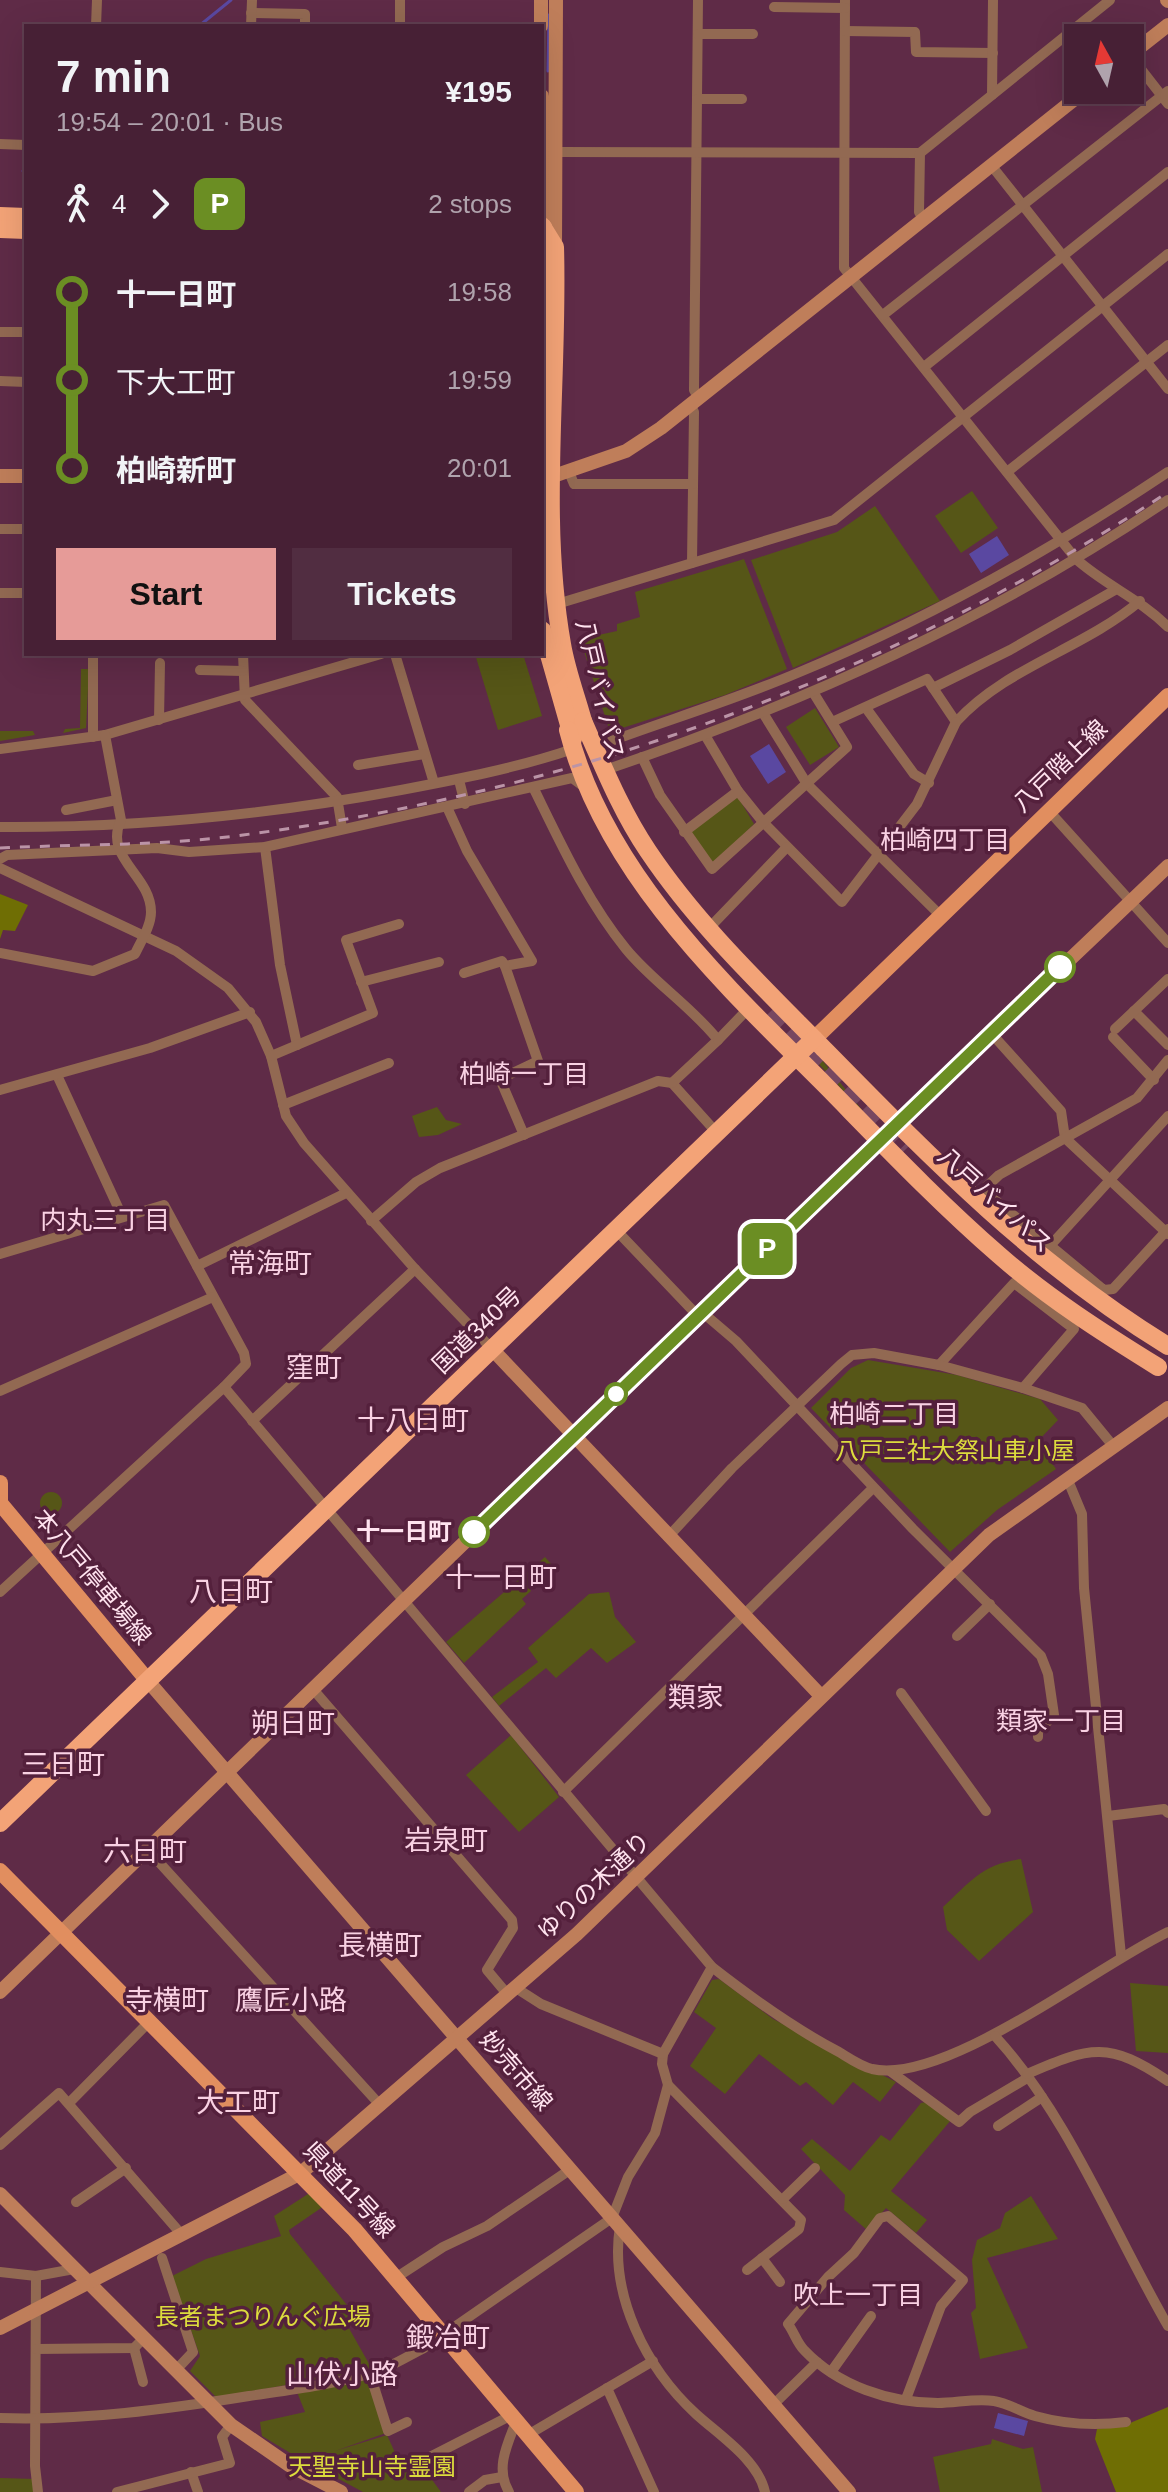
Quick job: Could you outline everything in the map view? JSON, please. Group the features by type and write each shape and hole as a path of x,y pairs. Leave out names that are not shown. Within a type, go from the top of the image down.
{"highway":[{"path":"0,216 24,217"},
{"path":"0,229 24,230"},
{"path":"544,230 555,247"},
{"name":"八戸バイパス","path":"555,247 557,604 576,726"},
{"name":"八戸バイパス","path":"544,636 576,726 630,845 660,891 696,934 770,1012"},
{"path":"576,726 595,747 601,778 677,892 711,934 897,1124 1042,1259 1168,1346"},
{"path":"576,726 573,749 604,821 662,911 796,1056 1001,1257 1074,1314 1165,1365"},
{"name":"国道340号","path":"0,1823 814,1039"},
{"name":"八戸バイパス","path":"905,1150 964,1208 1055,1285 1165,1365"}],"main road":[{"name":"八戸階上線","path":"814,1039 1168,696"},
{"name":"本八戸停車場線","path":"0,1483 0,1503 148,1681"},
{"name":"県道11号線","path":"0,1871 301,2173 445,2332 517,2425 576,2492"}],"street":[{"path":"96,24 97,0"},
{"path":"251,24 252,0"},
{"path":"400,0 400,24"},
{"path":"541,0 541,24"},
{"path":"544,223 550,212 551,157 557,126 556,0"},
{"path":"692,563 698,0"},
{"path":"992,95 993,0"},
{"path":"548,150 920,153 1110,0"},
{"path":"774,7 845,4 844,268 1076,559 1115,590 1140,601 1168,627"},
{"path":"251,13 305,14 305,24"},
{"path":"1144,44 1168,25"},
{"path":"845,31 915,32 916,52 993,53"},
{"path":"698,34 753,34"},
{"path":"883,315 1166,97 1144,71"},
{"path":"697,99 742,99"},
{"path":"555,477 626,451 1068,104"},
{"path":"544,114 555,247"},
{"path":"544,181 548,150 557,126"},
{"path":"0,144 24,145"},
{"path":"920,153 919,212 923,219"},
{"path":"991,165 1168,389"},
{"path":"924,367 1168,172"},
{"path":"557,604 834,520 1168,254"},
{"path":"0,332 24,328"},
{"path":"1007,472 1168,345"},
{"path":"0,381 24,382"},
{"path":"595,747 754,691 868,642 1061,540 1168,472"},
{"path":"0,476 24,476"},
{"path":"555,477 574,484 693,484"},
{"path":"601,778 642,757 763,713 908,650 1076,559 1168,500"},
{"path":"0,529 24,529"},
{"path":"933,688 1010,650 1115,590"},
{"path":"0,593 24,593"},
{"path":"705,735 738,791 763,822 842,902 929,783 956,722 973,703 1094,633 1140,601"},
{"path":"93,656 93,737"},
{"path":"243,656 243,695 253,711 338,802 342,828"},
{"path":"0,749 105,735 374,656"},
{"path":"396,656 434,783"},
{"path":"159,720 160,663"},
{"path":"200,670 243,671"},
{"path":"832,722 927,679 956,722"},
{"path":"642,757 684,832 712,869 847,747 813,692"},
{"path":"866,708 914,774 929,783"},
{"path":"763,713 807,784 941,916"},
{"path":"0,953 93,971 132,957 144,935 150,922 148,897 117,850 121,820 105,735"},
{"path":"0,827 118,827 212,819 338,802 459,780 573,749"},
{"path":"358,765 424,754"},
{"path":"0,859 7,855 157,848 189,852 301,842 342,828 576,778 604,821"},
{"path":"459,780 465,804"},
{"path":"534,789 578,879 628,951 699,1016 718,1040"},
{"path":"684,832 738,791"},
{"path":"66,810 117,800"},
{"path":"447,807 467,851 532,961 505,966"},
{"path":"1049,811 1168,943"},
{"path":"265,847 280,965 297,1045"},
{"path":"713,924 787,847"},
{"path":"0,1992 880,1140 1168,866"},
{"path":"0,868 144,935 196,963 228,988 250,1012 271,1056 286,1116 304,1143 415,1269 576,1434 668,1537 821,1696"},
{"path":"271,1056 373,1013 346,940 399,924"},
{"path":"464,973 502,961 505,966 538,1061 500,1079 524,1135"},
{"path":"361,982 439,962"},
{"path":"1154,1080 1114,1033 1168,979"},
{"path":"1134,1011 1168,1045"},
{"path":"0,1090 150,1048 250,1012"},
{"path":"672,1083 744,1013"},
{"path":"991,1033 1061,1111 1065,1138 1167,1232 1113,1289 1104,1290 983,1190 999,1175 1065,1138 1137,1098 1168,1060"},
{"path":"283,1105 389,1063"},
{"path":"57,1075 122,1216"},
{"path":"371,1221 416,1182 440,1168 658,1081 672,1083 717,1133"},
{"path":"1049,1247 1168,1116"},
{"path":"197,1266 346,1193"},
{"path":"0,1254 164,1205 244,1353 246,1364 0,1592"},
{"path":"616,1230 700,1314 736,1341 873,1488 1041,1656 1048,1674 1054,1715 1038,1731 1038,1737"},
{"path":"252,1421 415,1269"},
{"path":"939,1365 1014,1283 1074,1329 1023,1388"},
{"path":"0,1391 213,1297"},
{"path":"668,1537 732,1468 852,1355 874,1353 939,1365 1082,1408 1114,1447"},
{"path":"224,1387 712,1967 774,2016 868,2068 890,2071 995,2036 1121,1955 1168,1932"},
{"name":"ゆりの木通り","path":"0,2328 301,2173 512,1992 637,1878 989,1535 1168,1408"},
{"path":"1067,1478 1082,1514 1084,1588 1121,1955"},
{"path":"563,1792 873,1488"},
{"path":"957,1636 990,1604"},
{"name":"妙売市線","path":"148,1681 849,2492"},
{"path":"312,1688 512,1920 513,1928 487,1970 512,1992 663,2054"},
{"path":"901,1693 986,1811"},
{"path":"1108,1816 1164,1809 1168,1813"},
{"path":"147,1849 381,2106"},
{"path":"712,1967 663,2054 662,2064 668,2085 745,2166 783,2199 802,2224 747,2270"},
{"path":"69,2103 149,2022"},
{"path":"995,2036 1042,2097 1168,2326"},
{"path":"890,2071 959,2122 1028,2076 1071,2056 1093,2051 1114,2052 1135,2059 1168,2081"},
{"path":"668,2085 655,2133 628,2177 616,2222 620,2281 628,2314 653,2361 676,2394 751,2466 765,2492"},
{"path":"0,2145 59,2093 182,2235"},
{"path":"998,2126 1042,2097"},
{"path":"76,2202 126,2168"},
{"path":"783,2199 815,2168"},
{"path":"397,2277 443,2247 487,2226 571,2169"},
{"path":"0,2194 88,2284 139,2343 176,2370 231,2425 289,2465 341,2492"},
{"path":"906,2399 941,2306 963,2280 891,2217 880,2218 854,2253 828,2277 788,2324 801,2348 817,2362 857,2389 906,2399 935,2403 992,2401 1038,2417 1084,2424 1126,2422"},
{"path":"0,2418 34,2419 208,2403 370,2374 424,2348 616,2222"},
{"path":"162,2258 193,2352 176,2370"},
{"path":"762,2258 780,2282"},
{"path":"0,2272 36,2276 74,2269"},
{"path":"36,2276 34,2419 38,2492"},
{"path":"831,2372 871,2316"},
{"path":"36,2349 139,2343"},
{"path":"139,2343 143,2382"},
{"path":"422,2461 607,2388 653,2361"},
{"path":"772,2406 817,2362"},
{"path":"370,2374 388,2431 407,2422"},
{"path":"607,2388 654,2492"},
{"path":"117,2492 143,2488 230,2463 222,2437 231,2425"},
{"path":"509,2492 502,2477 502,2462 517,2425"},
{"path":"191,2472 198,2492"},
{"path":"469,2492 485,2480 502,2477"}],"green space":[{"path":"972,491 998,528 961,553 935,516"},
{"path":"875,506 940,601 793,668 751,560 837,532"},
{"path":"744,559 787,669 725,695 610,732 580,639 617,631 617,624 640,617 635,592"},
{"path":"476,656 524,656 542,716 498,730"},
{"path":"81,669 89,669 86,728 63,733 65,729 80,728"},
{"path":"815,708 839,747 810,765 786,727"},
{"path":"0,731 33,731 35,735 0,741"},
{"path":"738,797 754,824 715,863 711,863 690,831"},
{"path":"822,1060 871,1121 817,1062"},
{"path":"437,1107 446,1120 462,1124 438,1135 419,1137 412,1116"},
{"name":"八戸三社大祭山車小屋","path":"868,1360 957,1375 1040,1399 1058,1420 1037,1442 1056,1469 997,1510 950,1552 811,1408 851,1368"},
{"path":"51,1492 59,1495 62,1503 59,1511 51,1514 43,1511 40,1503 43,1495"},
{"path":"545,1557 553,1566 529,1588 531,1591 522,1599 526,1604 464,1663 446,1642"},
{"path":"609,1592 615,1617 636,1642 607,1663 591,1648 556,1678 546,1668 499,1706 492,1697 538,1662 528,1648 589,1594"},
{"path":"511,1735 559,1797 519,1832 466,1775"},
{"path":"1021,1859 1033,1912 979,1961 947,1930 943,1907 986,1870"},
{"path":"719,1979 773,2019 896,2082 880,2102 853,2082 833,2105 806,2082 800,2086 759,2054 725,2094 690,2066 716,2028 694,2012 712,1980"},
{"path":"1130,1983 1168,1986 1168,2053 1136,2051"},
{"path":"926,2102 951,2120 891,2191 927,2220 916,2233 886,2208 867,2230 844,2210 845,2195 801,2149 812,2139 850,2171 881,2135 890,2141 921,2103"},
{"name":"長者まつりんぐ広場","path":"311,2192 324,2206 289,2230 290,2234 355,2315 346,2323 372,2369 217,2398 190,2371 200,2356 172,2276 206,2259 281,2236 274,2216"},
{"path":"1031,2196 1058,2239 987,2258 1028,2348 980,2359 971,2313 976,2308 972,2260 977,2240 1000,2228 1005,2213"},
{"name":"天聖寺山寺霊園","path":"368,2377 386,2433 335,2451 387,2435 402,2468 419,2462 441,2492 363,2492 311,2464 309,2458 302,2460 262,2436 260,2422 305,2412 297,2392"},
{"path":"992,2439 1023,2449 1033,2447 1042,2492 940,2492 933,2457 991,2444"},
{"path":"0,2478 36,2479 38,2492 0,2492"}],"shaded area":[{"path":"997,536 1009,555 981,573 969,554"},
{"path":"769,744 786,772 768,784 750,756"},
{"path":"0,894 28,905 15,931 3,930 0,939"},
{"path":"1168,2407 1168,2492 1116,2492 1095,2439 1097,2429 1123,2426"},
{"path":"998,2413 1028,2421 1024,2436 994,2428"}],"waterway":[{"path":"201,24 231,0"},
{"path":"548,71 549,15"}],"tunnel":[{"path":"770,1012 905,1150"}],"railway":[{"path":"0,848 152,843 243,835 367,815 489,789 608,756 725,717 839,671 951,618 1061,558 1168,492"}],"bus line":[{"name":"P","path":"474,1532 1060,967"}],"place":[{"name":"十一日町","path":"474,1532"}],"district":[{"name":"柏崎四丁目","path":"945,840"},
{"name":"柏崎一丁目","path":"524,1074"},
{"name":"内丸三丁目","path":"105,1220"},
{"name":"常海町","path":"270,1263"},
{"name":"窪町","path":"314,1367"},
{"name":"柏崎二丁目","path":"894,1414"},
{"name":"十八日町","path":"413,1420"},
{"name":"十一日町","path":"501,1577"},
{"name":"八日町","path":"231,1591"},
{"name":"類家","path":"696,1697"},
{"name":"類家一丁目","path":"1061,1721"},
{"name":"朔日町","path":"293,1723"},
{"name":"三日町","path":"63,1764"},
{"name":"岩泉町","path":"446,1840"},
{"name":"六日町","path":"145,1851"},
{"name":"長横町","path":"380,1945"},
{"name":"寺横町","path":"167,2000"},
{"name":"鷹匠小路","path":"291,2000"},
{"name":"大工町","path":"238,2102"},
{"name":"吹上一丁目","path":"858,2295"},
{"name":"鍛冶町","path":"448,2337"},
{"name":"山伏小路","path":"342,2374"}]}
